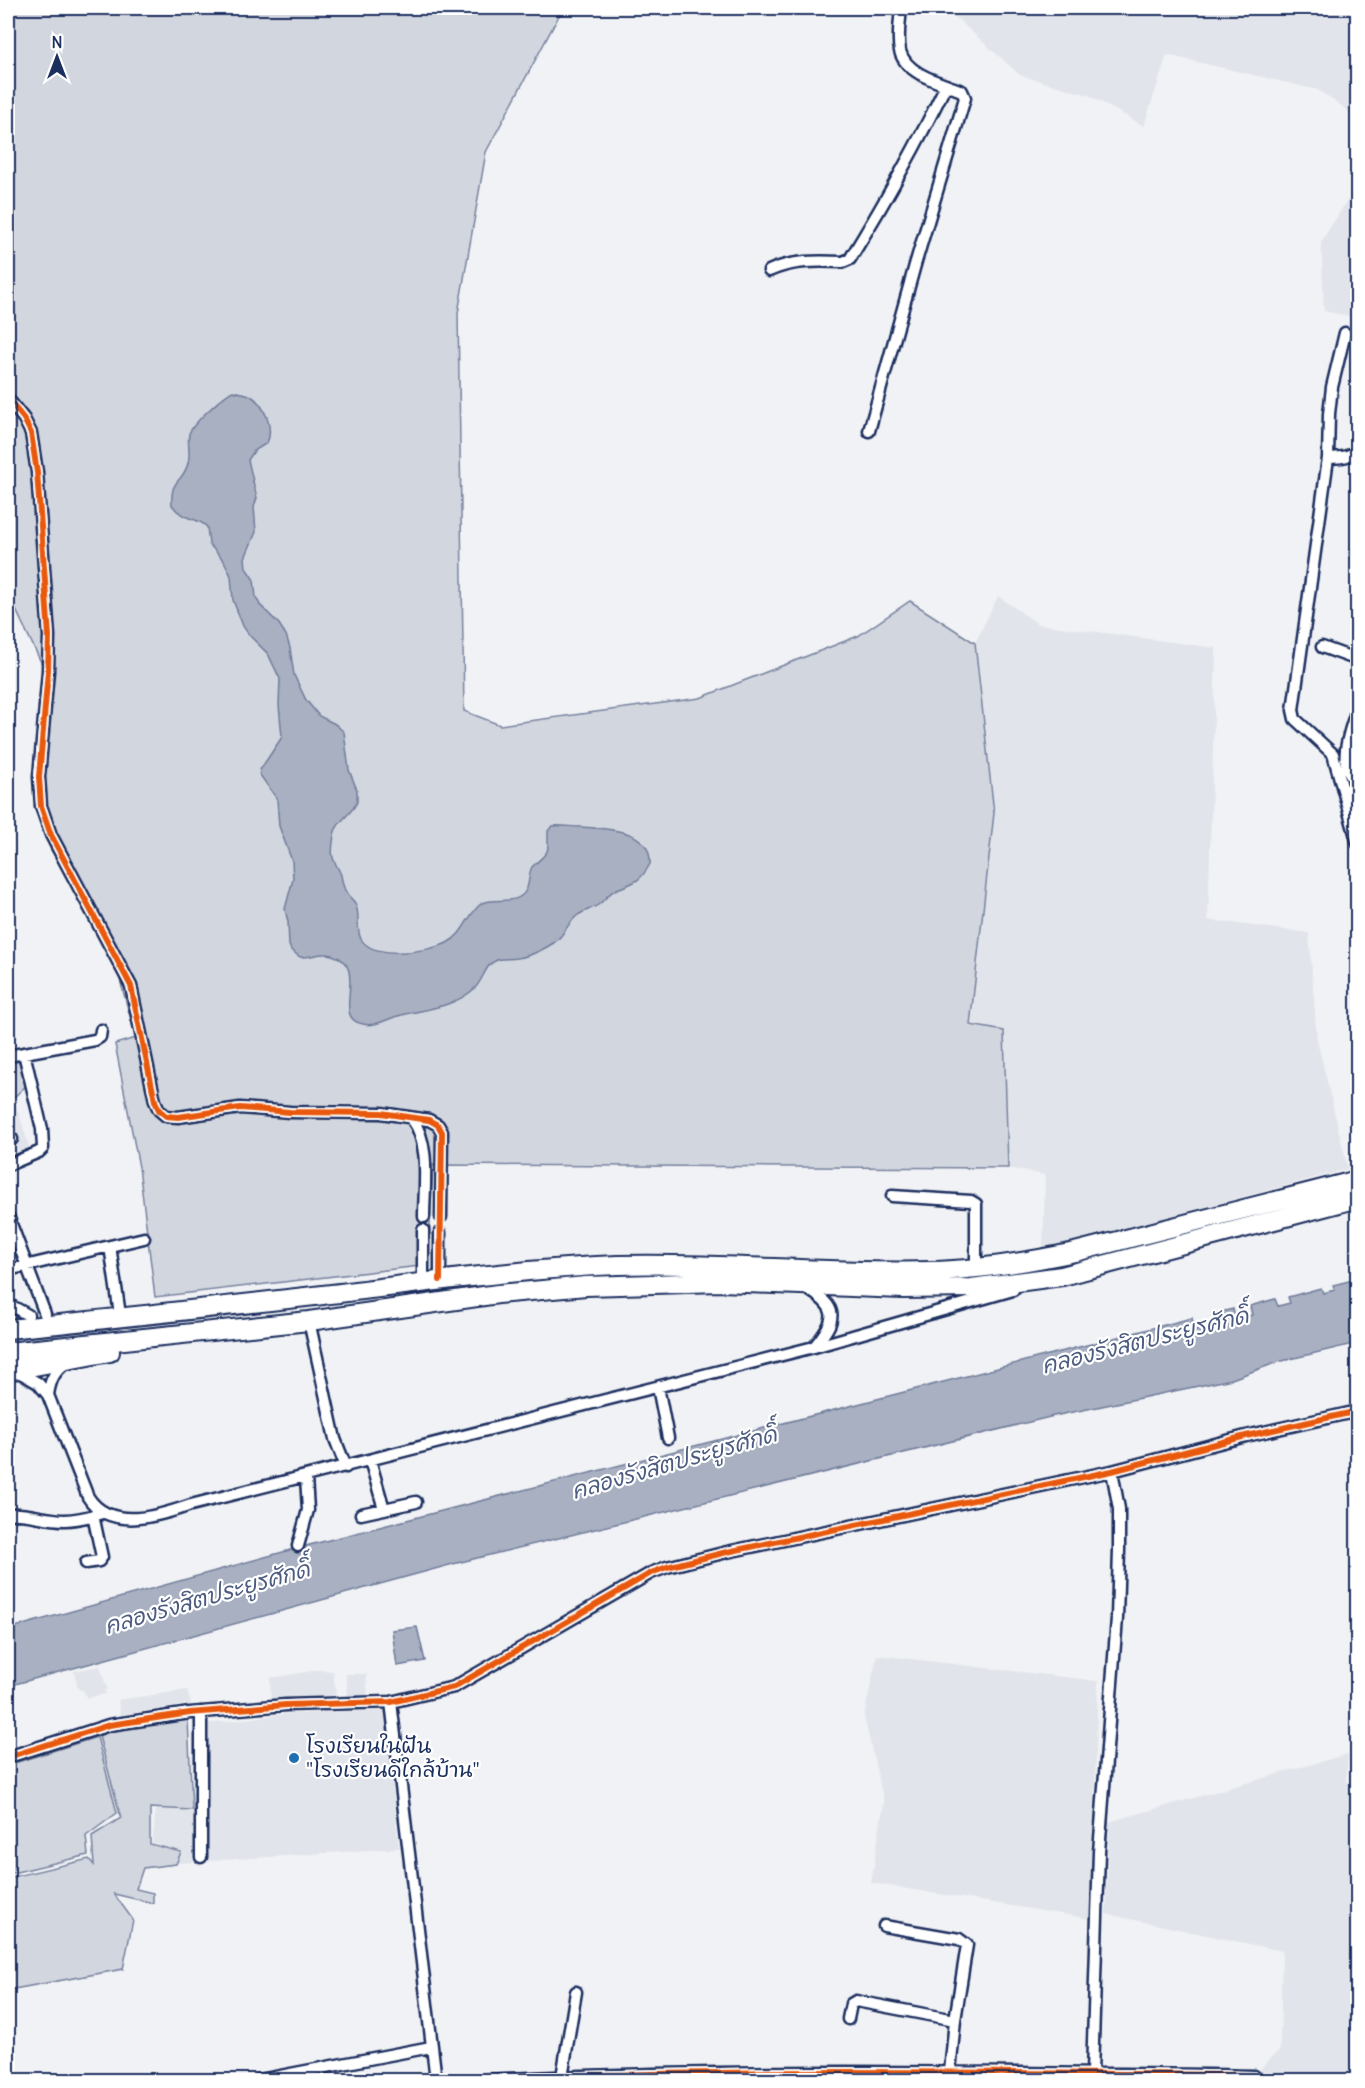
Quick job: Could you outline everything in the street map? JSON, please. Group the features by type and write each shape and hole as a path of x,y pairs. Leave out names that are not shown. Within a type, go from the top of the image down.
{"main road":[{"path":"8,1329 568,1268 712,1264 894,1271 976,1268 1075,1252 1358,1180"},
{"path":"8,1352 309,1321 498,1294 586,1286 721,1282 940,1290 972,1288 1062,1276 1358,1198"},
{"path":"8,1317 118,1308 199,1310"},
{"path":"12,1371 203,1333"}],"street":[{"path":"869,431 964,98 962,92 919,73 909,65 900,52 902,8"},
{"path":"769,271 791,263 843,262 850,258 924,131 946,85"},
{"path":"1346,333 1332,387 1328,458 1293,710 1295,719 1333,754 1358,844"},
{"path":"8,399 24,419 31,433 37,472 49,636 39,777 41,806 51,834 131,986 155,1101 159,1110 166,1116 178,1117 230,1109 257,1108 290,1112 381,1113 429,1120 438,1125 442,1132 441,1217"},
{"path":"1328,458 1349,457 1355,453 1358,446"},
{"path":"1322,647 1358,660"},
{"path":"1358,706 1348,736 1346,753 1350,777 1358,783"},
{"path":"8,1056 95,1040 100,1037 101,1030"},
{"path":"8,1165 39,1152 43,1148 42,1129 24,1053"},
{"path":"412,1119 419,1128 422,1138 424,1217"},
{"path":"892,1196 971,1201 976,1204 976,1268"},
{"path":"8,1216 26,1264 37,1314"},
{"path":"423,1230 432,1282"},
{"path":"432,1282 440,1232"},
{"path":"8,1270 144,1238"},
{"path":"110,1246 118,1308"},
{"path":"8,1514 21,1513 67,1520 98,1514 124,1518 161,1516 191,1505 814,1347 1062,1276"},
{"path":"802,1286 824,1299 830,1308 831,1322 814,1347"},
{"path":"8,1304 37,1314"},
{"path":"309,1321 335,1439 346,1467"},
{"path":"48,1395 55,1373 64,1364 81,1358"},
{"path":"12,1371 29,1376 48,1395 88,1497 98,1514 102,1557 99,1561 86,1563"},
{"path":"658,1387 668,1438"},
{"path":"8,1757 109,1725 201,1712 286,1705 391,1702 454,1687 651,1573 667,1567 727,1552 1112,1471 1246,1436 1358,1411"},
{"path":"370,1460 384,1509"},
{"path":"1092,2074 1099,1852 1117,1618 1119,1509 1112,1471"},
{"path":"298,1546 309,1510 306,1476"},
{"path":"361,1514 416,1503"},
{"path":"391,1702 436,2080"},
{"path":"201,1712 201,1857"},
{"path":"884,1926 965,1941 966,1950 955,2020 954,2072"},
{"path":"562,2076 576,1992"},
{"path":"848,2019 851,2004 856,2001 955,2020"},
{"path":"259,2080 431,2047"},
{"path":"954,2072 971,2080"},
{"path":"486,2080 562,2076 603,2078 954,2072 1254,2076"}],"shaded area":[{"path":"8,8 563,8 486,152 458,313 464,711 500,725 700,698 858,636 910,601 975,643 994,813 970,1025 1004,1031 1008,1168 433,1165 428,1265 155,1297 139,1167 115,1044 136,1038 117,969 50,848 41,826 41,742 48,677 8,593"},
{"path":"945,8 1357,8 1357,117 1318,90 1167,55 1144,126 1088,95 1020,75"},
{"path":"1357,185 1358,318 1324,311 1321,242"},
{"path":"998,596 1038,624 1216,648 1208,920 1309,933 1317,1040 1348,1169 1043,1250 1045,1175 1008,1168 1004,1031 970,1025 994,813 975,643"},
{"path":"22,1060 29,1083 14,1097 8,1098 8,1064"},
{"path":"14,1097 30,1150 11,1153 8,1098"},
{"path":"877,1655 1098,1681 1091,1919 871,1883 884,1802 864,1717"},
{"path":"100,1666 107,1689 104,1690 106,1694 87,1698 83,1690 78,1689 74,1671"},
{"path":"318,1670 333,1671 336,1695 271,1701 270,1678"},
{"path":"346,1674 366,1674 368,1698 348,1697"},
{"path":"187,1690 191,1704 120,1715 118,1700"},
{"name":"โรงเรียนในฝัน \"โรงเรียนดีใกล้บ้าน\"","path":"385,1710 399,1848 150,1865 157,1799 200,1791 198,1725 285,1714"},
{"path":"188,1719 192,1810 150,1808 150,1844 181,1852 176,1864 143,1868 136,1889 153,1893 153,1903 114,1894 133,1920 123,1969 8,1990 8,1878 89,1859 94,1865 92,1836 121,1818 99,1736 112,1730"},
{"path":"97,1737 117,1813 86,1836 88,1855 8,1874 8,1765"},
{"path":"1348,1754 1346,1782 1358,1785 1357,2080 1255,2080 1254,2076 1280,2049 1282,1951 1106,1914 1109,1822"}],"water":[{"path":"233,391 249,395 256,400 269,424 267,443 254,451 248,460 257,498 254,507 256,532 245,558 246,568 254,580 256,597 260,605 279,624 286,635 294,675 306,700 319,716 335,724 344,732 349,770 357,790 357,802 335,830 332,853 345,890 357,907 358,930 367,946 388,952 401,952 438,946 453,939 482,903 518,898 527,887 532,867 547,852 548,831 552,826 614,830 626,833 644,843 649,852 650,864 639,879 615,890 598,905 578,915 561,936 547,947 525,957 500,959 492,963 474,989 448,1004 398,1016 376,1024 363,1024 354,1020 349,1013 349,970 343,961 328,954 300,957 291,950 289,945 285,909 293,879 292,861 279,826 277,799 260,775 260,770 282,737 279,705 280,679 268,654 243,626 233,600 231,576 224,561 209,544 207,527 181,514 172,505 173,490 188,463 191,430 209,410"},
{"name":"คลองรังสิตประยูรศักดิ์","path":"1357,1279 1357,1343 1278,1362 1232,1379 1054,1416 453,1564 8,1686 8,1629 290,1550 1192,1318 1195,1330 1216,1325 1213,1314 1233,1309 1235,1319 1252,1315 1250,1306 1275,1299 1278,1306 1290,1303 1288,1297 1321,1288 1323,1293 1335,1290 1333,1285"},
{"path":"417,1627 425,1661 397,1666 392,1630"}],"cycle path":[{"path":"8,399 24,419 31,433 37,472 49,636 39,777 41,806 51,835 131,986 155,1101 159,1110 166,1116 178,1117 240,1108 290,1112 381,1113 429,1120 438,1125 442,1132 440,1280"},
{"path":"8,1757 109,1725 190,1713 286,1705 391,1702 454,1687 651,1573 667,1567 727,1552 1112,1471 1246,1436 1358,1411"},
{"path":"486,2080 685,2073 818,2072 1254,2076"}],"place":[{"name":"โรงเรียนในฝัน \"โรงเรียนดีใกล้บ้าน\"","path":"294,1758"}]}
